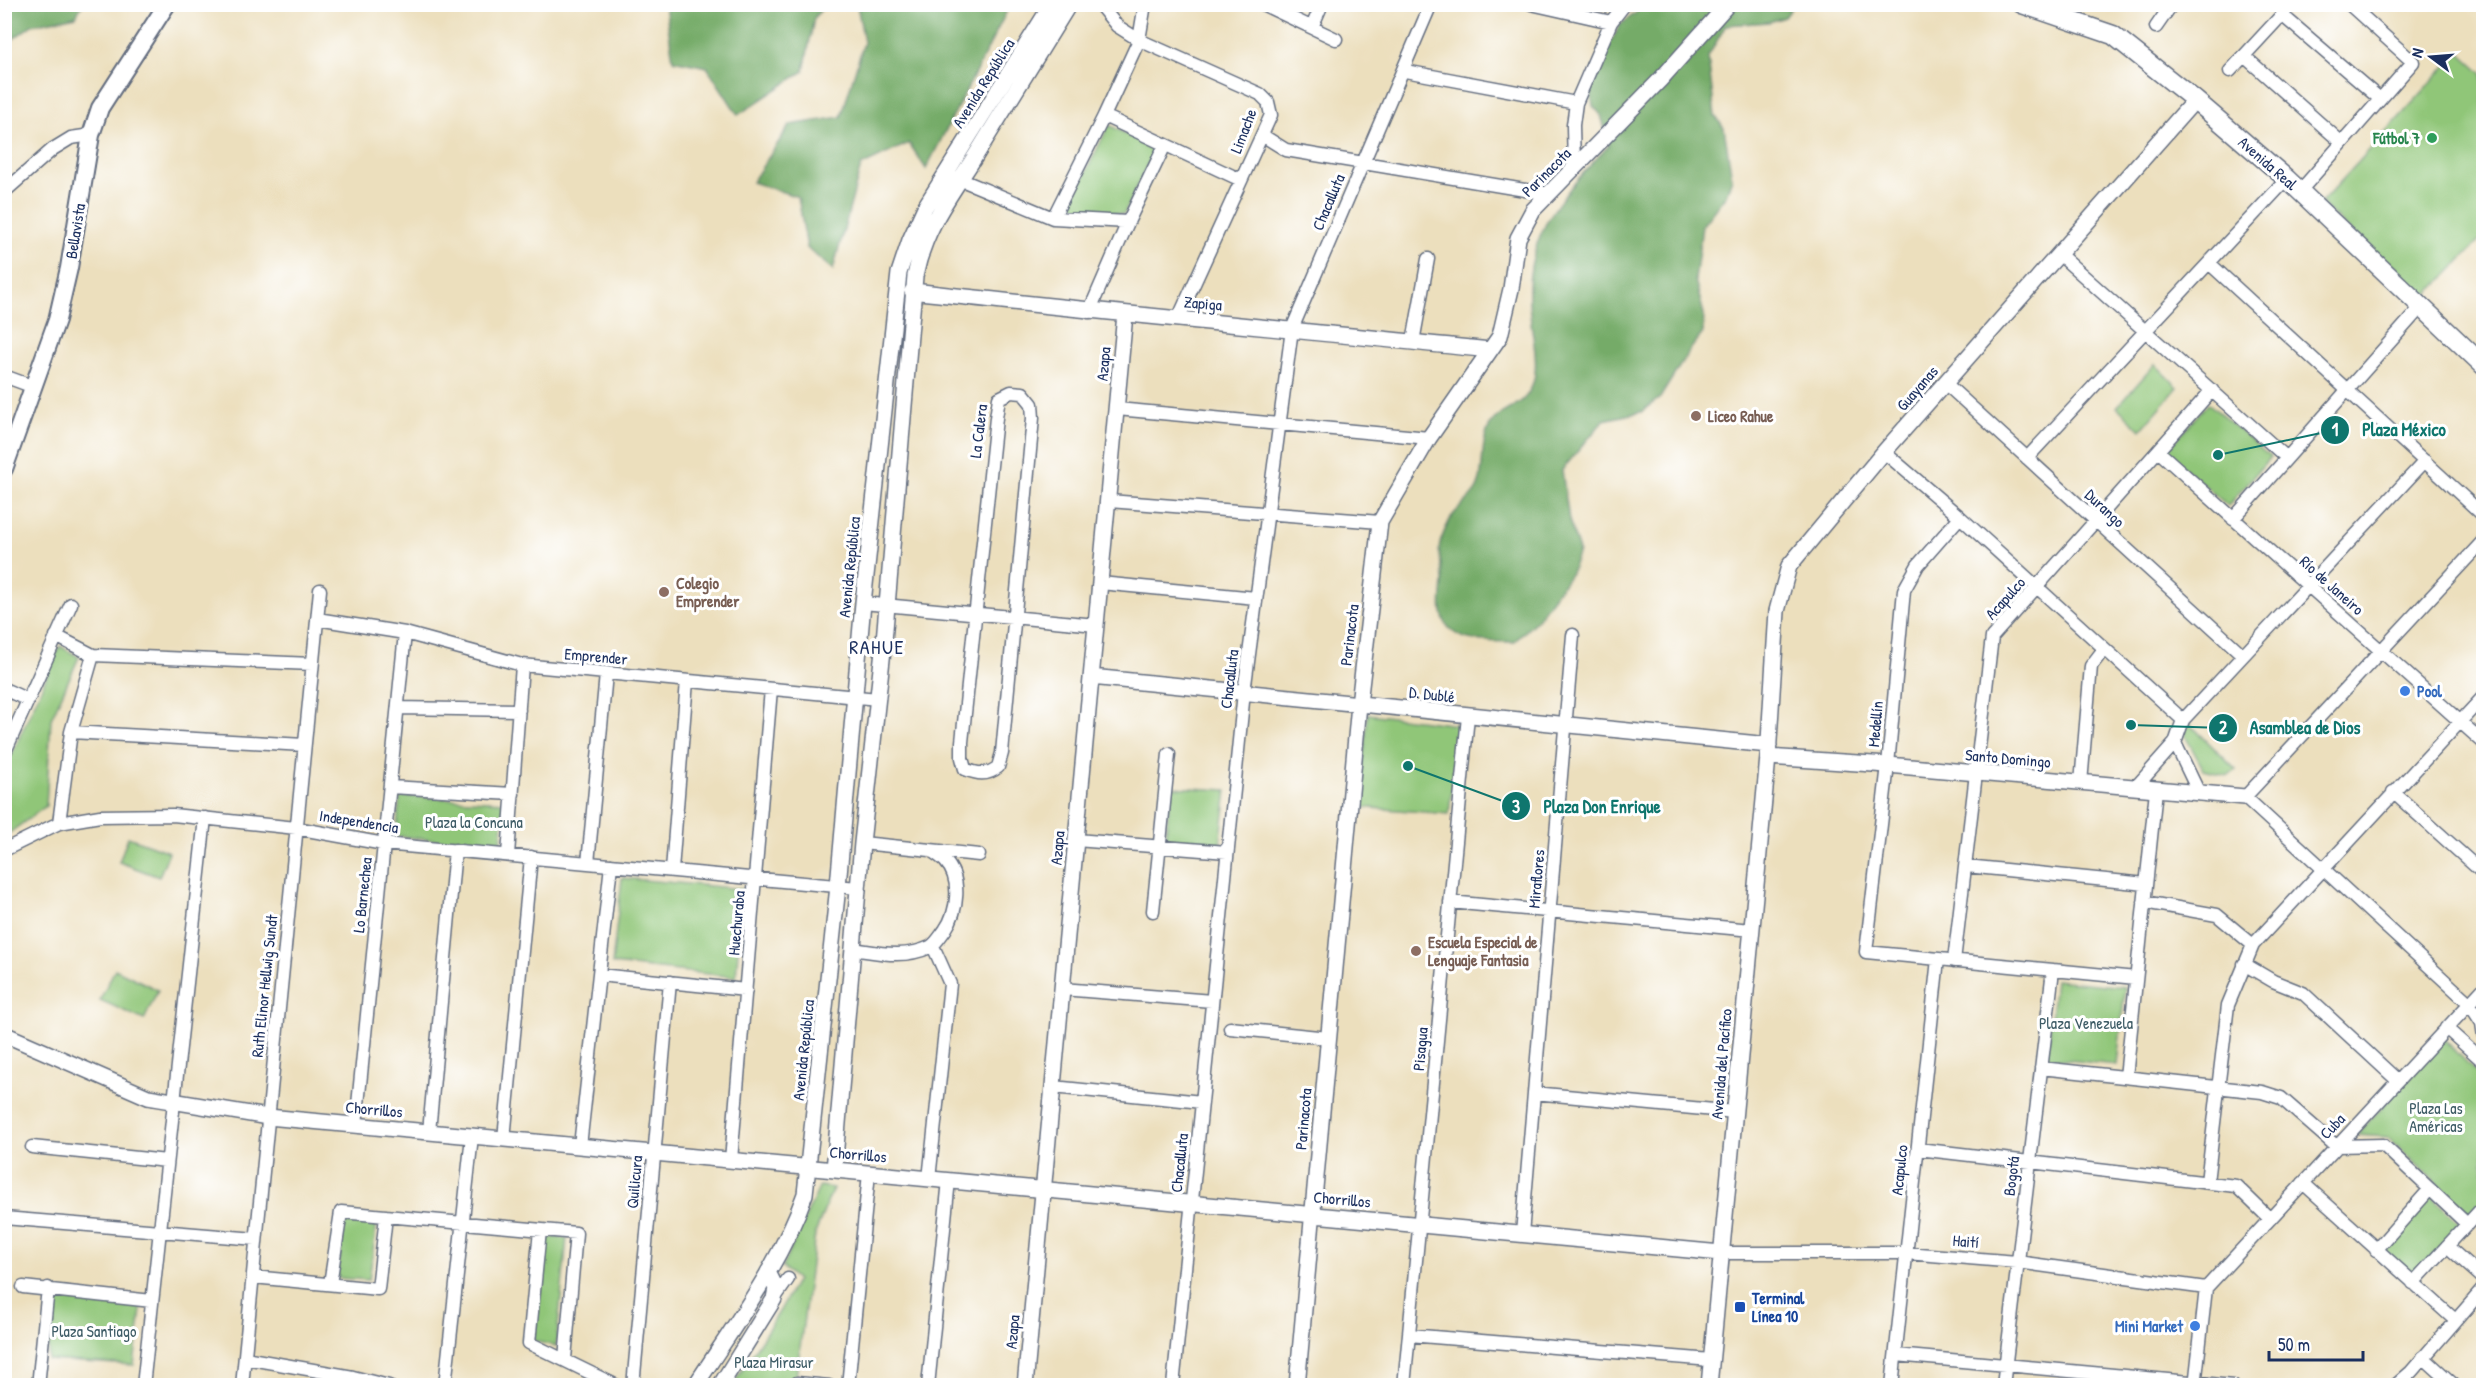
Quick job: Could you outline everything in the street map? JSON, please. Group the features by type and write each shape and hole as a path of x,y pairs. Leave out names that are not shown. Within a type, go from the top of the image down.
{"main road":[{"name":"Bellavista","path":"4,469 57,320 91,135 100,108 168,4"},
{"name":"Avenida Real","path":"2031,6 2065,12 2113,35 2195,100 2294,185 2484,366"}],"street":[{"name":"Avenida República","path":"834,1170 862,843 878,699 912,291 918,260 928,231 954,177 1052,4"},
{"name":"Avenida República","path":"695,1386 768,1272 796,1221 806,1194 838,886 863,603 899,273 925,207 954,177 1069,4"},
{"name":"Limache","path":"1099,4 1117,26 1139,40 1260,94 1268,102 1271,115 1178,320"},
{"path":"1053,218 1139,40 1146,4"},
{"path":"1262,4 1336,39"},
{"path":"1312,27 1322,4"},
{"name":"Chacalluta","path":"1173,1386 1244,692 1292,329 1363,162 1405,71 1431,4"},
{"path":"1531,4 1611,22"},
{"path":"1574,170 1573,125 1576,103 1611,22 1625,4"},
{"name":"Parinacota","path":"1297,1386 1359,704 1380,522 1429,438 1500,336 1518,238 1533,210 1574,170 1728,4"},
{"path":"2156,27 2172,4"},
{"path":"2230,71 2292,4"},
{"path":"2027,458 2209,264 2342,143 2413,62 2349,4"},
{"path":"2282,15 2380,99"},
{"path":"2244,56 2342,143"},
{"path":"1405,71 1576,103"},
{"name":"Guayanas","path":"1768,751 1777,611 1789,566 1884,452 2195,100"},
{"path":"1104,116 1241,180"},
{"path":"4,192 53,149 71,138 91,135"},
{"path":"1262,135 1286,150 1550,194"},
{"path":"1089,312 1165,145"},
{"path":"954,177 1053,218 1128,222"},
{"path":"2059,254 2287,458"},
{"path":"1413,342 1428,258"},
{"path":"2209,264 2484,516"},
{"name":"Zapiga","path":"912,291 1089,312 1292,329 1490,350"},
{"path":"2233,519 2421,307"},
{"name":"Azapa","path":"1025,1386 1125,314"},
{"path":"4,376 34,387"},
{"name":"Durango","path":"1945,383 2243,656"},
{"name":"Acapulco","path":"1954,961 1992,637 2212,390"},
{"name":"La Calera","path":"1011,392 1023,393 1032,404 1033,418 1002,753 998,767 991,773 977,774 965,769 962,758 975,614 999,398 1011,392"},
{"path":"1117,409 1429,438"},
{"name":"Río de Janeiro","path":"2158,451 2484,743"},
{"path":"1884,452 1960,517 2183,720"},
{"path":"2135,788 2175,743 2183,720 2425,461"},
{"path":"1109,501 1380,522"},
{"name":"Medellín","path":"1938,959 1866,952 1888,765 1904,590 1912,572 1960,517"},
{"path":"2484,540 2245,797 2469,1003 2482,1023 2484,1036"},
{"path":"1100,583 1256,598"},
{"name":"Ruth Elinor Hellwig Sundt","path":"242,1386 320,590"},
{"path":"863,603 1096,625"},
{"path":"4,754 71,604"},
{"name":"Emprender","path":"317,619 405,633 522,665 878,699"},
{"name":"Lo Barnechea","path":"356,1125 405,633"},
{"name":"Miraflores","path":"1522,1234 1573,635"},
{"path":"56,636 93,655 312,664"},
{"path":"2081,783 2091,666 2104,649"},
{"path":"59,823 71,732 93,655"},
{"path":"508,855 522,665"},
{"path":"588,862 606,674"},
{"name":"D. Dublé","path":"1091,676 1565,725 1768,751"},
{"path":"672,870 687,681"},
{"name":"Huechuraba","path":"731,1160 771,689"},
{"path":"4,690 28,700"},
{"path":"2207,1182 2228,1005 2253,945 2484,696"},
{"path":"398,708 519,710"},
{"name":"Pisagua","path":"1404,1386 1468,716"},
{"path":"71,732 304,745"},
{"path":"2175,743 2199,793"},
{"name":"Santo Domingo","path":"1768,751 1977,774 2245,797"},
{"name":"Avenida del Pacífico","path":"1709,1386 1768,751"},
{"path":"1153,911 1170,754"},
{"path":"390,787 513,794"},
{"path":"2126,1077 2156,790"},
{"path":"2393,792 2484,874"},
{"name":"Independencia","path":"4,850 59,823 100,816 173,815 296,828 384,844 858,888"},
{"path":"143,1386 205,818"},
{"path":"1076,840 1227,852"},
{"path":"862,843 979,855"},
{"path":"429,1132 455,850"},
{"path":"853,949 895,955 933,946 952,920 956,902 955,884 946,862 930,850"},
{"path":"504,1139 531,857"},
{"path":"580,1146 611,865"},
{"path":"1966,866 2146,884"},
{"path":"1450,902 1752,930"},
{"path":"2144,902 2217,915 2253,945"},
{"path":"929,1179 950,984 933,946"},
{"path":"1938,959 2136,978"},
{"name":"Acapulco","path":"1892,1386 1938,959"},
{"path":"2244,964 2273,981 2303,993 2397,1080"},
{"name":"Bogotá","path":"2002,1386 2053,970"},
{"path":"599,975 746,990"},
{"name":"Quilicura","path":"633,1386 670,982"},
{"path":"1062,988 1212,1001"},
{"name":"Cuba","path":"2206,1288 2484,988"},
{"path":"1230,1028 1328,1038"},
{"path":"2446,1028 2484,1062"},
{"name":"Chorrillos","path":"4,1034 148,1097 268,1117 1721,1253"},
{"path":"2041,1068 2219,1086 2262,1092 2281,1098 2336,1146 2383,1145 2467,1224"},
{"path":"1053,1087 1202,1102"},
{"path":"1534,1093 1735,1112"},
{"path":"445,1386 472,1136"},
{"path":"32,1146 167,1161"},
{"path":"1918,1149 2236,1186 2270,1219"},
{"path":"848,1386 869,1173"},
{"path":"928,1386 949,1180"},
{"path":"2303,1182 2455,1320"},
{"path":"2376,1250 2430,1189"},
{"path":"2413,1284 2484,1206"},
{"path":"330,1284 341,1212 576,1233 565,1359"},
{"path":"253,1277 378,1289 386,1216"},
{"path":"4,1218 256,1239"},
{"path":"540,1230 529,1343 617,1386"},
{"path":"2447,1246 2484,1279"},
{"name":"Haití","path":"1721,1253 1906,1253 2018,1262 2206,1288"},
{"path":"768,1272 776,1288 772,1303"},
{"path":"720,1386 788,1279"},
{"path":"23,1287 152,1301"},
{"path":"38,1386 48,1288"},
{"path":"2195,1384 2206,1288"},
{"path":"2395,1386 2484,1288"},
{"path":"1409,1335 1711,1360"},
{"path":"720,1347 734,1363"},
{"path":"1896,1355 2233,1386"},
{"path":"2423,1357 2454,1386"},
{"path":"245,1358 389,1386"},
{"path":"797,1383 830,1386"}],"green space":[{"path":"5,4 82,5 76,16 32,25 5,45"},
{"path":"665,5 825,5 814,18 804,71 738,115 707,67 673,60"},
{"path":"857,5 1010,5 926,169 909,143 861,166 833,270 807,248 798,197 752,182 790,125 841,117 864,42"},
{"path":"1646,5 1794,5 1785,17 1769,22 1726,25 1708,57 1715,116 1724,128 1732,178 1726,195 1702,226 1695,280 1704,314 1703,333 1660,398 1641,412 1604,420 1562,470 1569,520 1579,551 1571,573 1536,621 1514,642 1470,639 1452,631 1442,612 1443,580 1439,554 1440,544 1451,518 1472,495 1480,481 1483,447 1492,422 1524,399 1532,386 1535,360 1529,287 1538,240 1560,201 1609,145 1601,115 1593,106 1589,83 1620,25"},
{"name":"Fútbol 7","path":"2459,52 2483,74 2483,237 2423,300 2321,203"},
{"path":"1109,125 1155,149 1124,214 1067,210"},
{"path":"2155,364 2178,387 2141,430 2117,407"},
{"path":"2208,403 2270,457 2228,506 2166,452"},
{"path":"60,646 79,657 51,719 46,806 5,836 5,770"},
{"path":"1368,714 1458,725 1449,814 1359,807"},
{"path":"2189,723 2236,770 2227,776 2204,770 2184,734"},
{"path":"1171,787 1227,790 1220,846 1165,842"},
{"name":"Plaza la Concuna","path":"400,796 504,802 501,846 396,836"},
{"path":"128,837 169,852 159,877 119,862"},
{"path":"622,878 743,889 736,977 612,964"},
{"path":"115,969 158,990 144,1020 100,1000"},
{"name":"Plaza Venezuela","path":"2055,980 2125,987 2117,1065 2047,1058"},
{"name":"Plaza Las Américas","path":"2443,1038 2483,1079 2483,1200 2470,1214 2387,1137 2357,1135"},
{"name":"Plaza Mirasur","path":"820,1186 833,1188 815,1234 795,1385 732,1386 797,1280 782,1267"},
{"path":"2429,1195 2462,1225 2413,1278 2382,1249"},
{"path":"345,1218 377,1221 369,1280 337,1278"},
{"path":"545,1237 567,1238 556,1346 533,1341"},
{"name":"Plaza Santiago","path":"52,1296 142,1302 134,1365 48,1360"}],"place":[{"name":"Fútbol 7","path":"2432,138"},
{"name":"Liceo Rahue","path":"1696,416"},
{"name":"Plaza México","path":"2218,455"},
{"name":"Colegio Emprender","path":"664,592"},
{"name":"Pool","path":"2405,691"},
{"name":"Asamblea de Dios","path":"2131,725"},
{"name":"Plaza Don Enrique","path":"1408,766"},
{"name":"Escuela Especial de Lenguaje Fantasia","path":"1416,951"},
{"name":"Terminal Línea 10","path":"1740,1307"},
{"name":"Mini Market","path":"2195,1326"}],"district":[{"name":"RAHUE","path":"877,647"}]}
